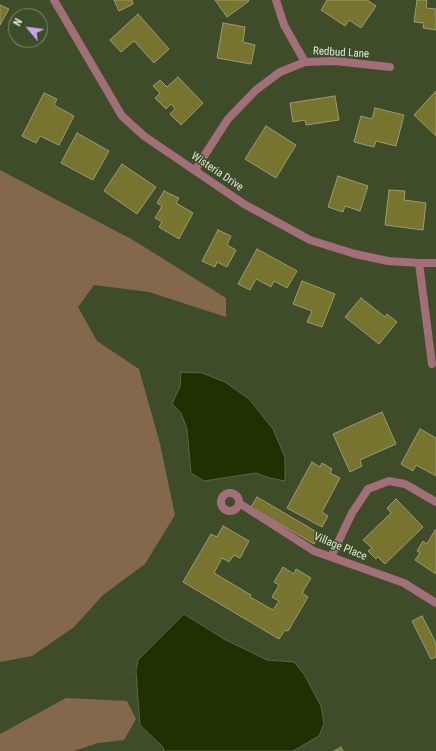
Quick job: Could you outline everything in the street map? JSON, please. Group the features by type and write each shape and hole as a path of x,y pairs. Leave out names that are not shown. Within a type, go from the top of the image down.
{"street":[{"name":"Wisteria Drive","path":"54,0 122,116 144,136 244,204 310,240 355,254 381,260 419,264 436,263"},
{"path":"276,0 284,25 305,62"},
{"name":"Redbud Lane","path":"195,170 228,119 256,90 280,72 305,62 335,61 390,67"},
{"path":"419,264 432,364"},
{"path":"331,557 352,513 368,489 389,482 405,484 436,502"},
{"name":"Village Place","path":"239,503 314,551 404,583 436,603"}],"shaded area":[{"path":"0,170 133,240 226,298 226,317 149,292 94,285 78,307 97,341 139,369 160,444 175,515 145,564 103,595 74,627 32,656 0,662"},
{"path":"181,372 202,373 225,382 249,399 273,429 285,457 285,481 256,473 204,481 191,473 187,429 181,413 172,404 180,387"},
{"path":"184,614 224,639 267,660 294,662 304,674 321,706 324,724 319,736 293,751 164,751 163,747 140,725 136,671 138,660"},
{"path":"66,698 127,701 136,719 124,740 98,743 74,751 0,751 0,734"}],"building":[{"path":"114,0 132,0 133,4 119,11"},
{"path":"215,0 248,0 249,1 227,17"},
{"path":"327,0 367,0 376,6 361,28 349,20 345,26 321,10"},
{"path":"417,0 427,0 426,8 436,9 436,30 423,28 424,23 414,22"},
{"path":"0,5 8,9 8,11 0,25"},
{"path":"138,14 169,49 154,63 134,41 121,52 110,40"},
{"path":"223,23 245,27 243,42 255,45 251,64 217,58"},
{"path":"178,77 203,103 181,125 170,114 175,109 171,104 166,109 155,98 160,93 153,86 160,80 167,87"},
{"path":"436,91 436,136 414,115"},
{"path":"44,93 57,99 54,105 74,116 59,145 40,136 36,143 22,136"},
{"path":"335,96 339,120 306,125 305,120 293,122 290,103"},
{"path":"375,108 404,115 396,146 376,141 374,147 354,142 361,116 372,119"},
{"path":"266,126 296,145 276,178 245,159"},
{"path":"77,133 109,151 93,180 61,163"},
{"path":"122,164 156,187 137,214 104,191"},
{"path":"338,176 368,186 360,211 345,206 343,212 328,207"},
{"path":"389,190 405,191 404,200 426,203 423,230 385,225"},
{"path":"164,191 179,198 176,203 193,213 179,239 159,227 162,222 155,218 162,206 157,203"},
{"path":"218,230 231,236 227,245 236,250 227,267 217,262 215,267 202,261"},
{"path":"257,249 297,271 287,288 274,281 271,287 256,279 250,290 238,284"},
{"path":"302,281 335,294 322,327 307,322 312,311 293,304"},
{"path":"361,298 385,317 387,314 397,322 379,344 345,317"},
{"path":"382,412 396,444 360,460 362,466 350,472 333,434"},
{"path":"420,429 436,438 436,476 416,465 413,471 401,464"},
{"path":"312,462 320,467 322,463 332,469 330,473 340,478 322,512 328,516 322,527 287,508"},
{"path":"257,497 320,534 314,544 251,507"},
{"path":"396,499 423,527 385,564 378,557 376,559 368,551 372,548 363,540 391,513 387,508"},
{"path":"223,526 249,541 240,558 234,555 229,562 222,558 214,573 251,595 250,597 273,610 279,601 272,597 279,585 274,582 283,567 294,574 296,569 311,578 302,593 308,597 288,631 285,630 279,639 183,582 211,534 217,537"},
{"path":"435,530 436,574 415,560 420,553 417,551 423,541 427,544"},
{"path":"422,616 436,643 436,657 431,659 412,621"},
{"path":"341,747 343,751 334,751"}]}
